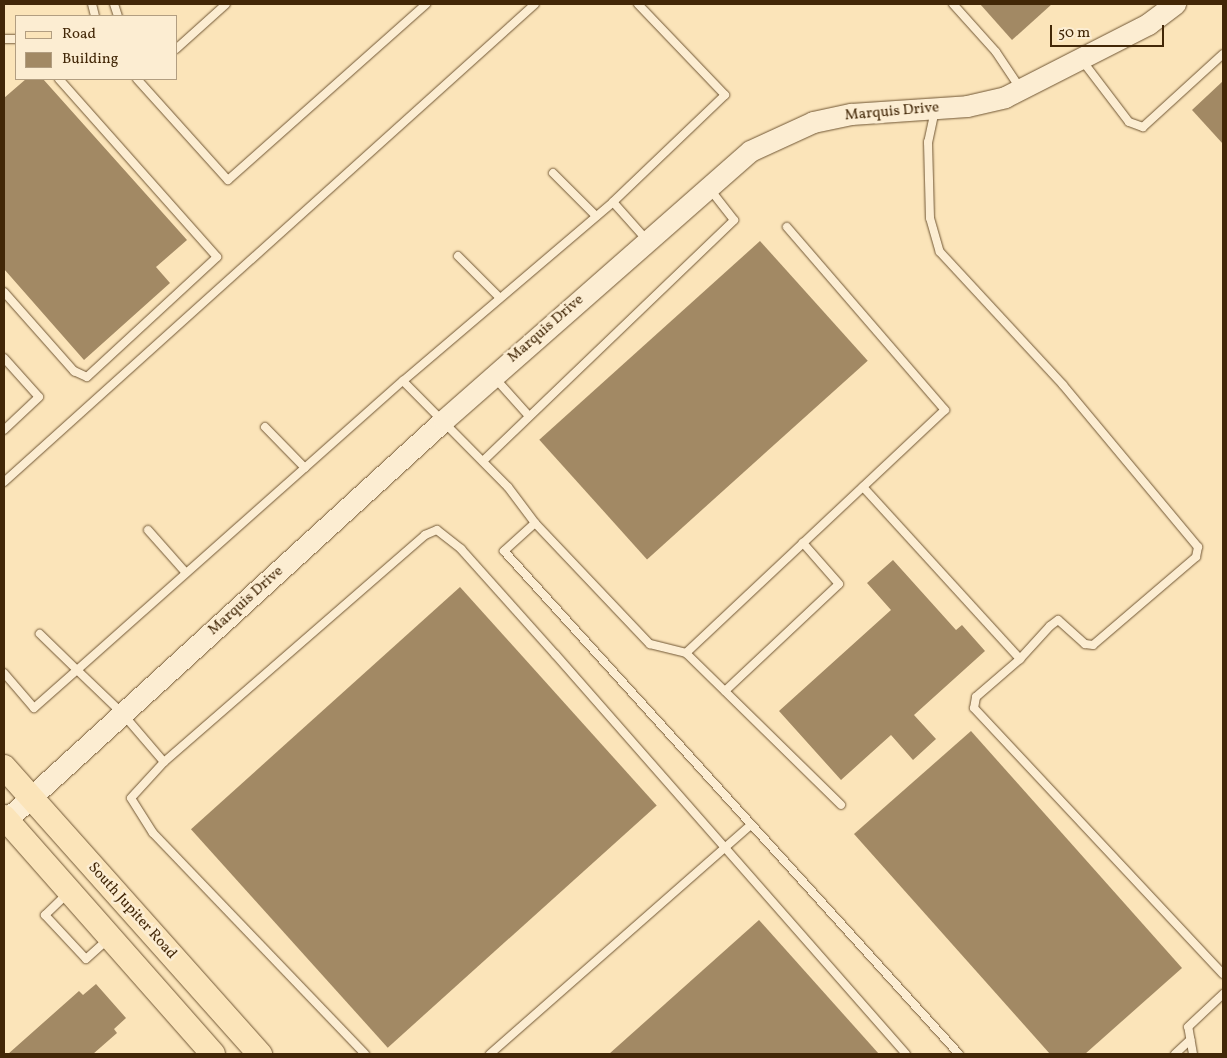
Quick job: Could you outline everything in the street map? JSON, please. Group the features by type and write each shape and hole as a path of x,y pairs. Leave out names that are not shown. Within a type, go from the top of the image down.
{"main road":[{"name":"South Jupiter Road","path":"4,767 260,1054"},
{"path":"5,818 213,1054"}],"street":[{"name":"Marquis Drive","path":"5,818 493,376 750,151 813,122 851,114 968,106 1021,89 1148,24 1175,4"}],"lane":[{"path":"178,48 226,4"},
{"path":"141,80 228,180 426,4"},
{"path":"4,482 535,4"},
{"path":"4,673 34,708 403,381 612,202 725,95 638,4"},
{"path":"953,4 996,52 1021,89"},
{"path":"1081,59 1129,122 1143,126 1223,54"},
{"path":"4,292 74,372 87,377 217,257 61,80"},
{"path":"936,108 928,142 930,209 940,252 1063,385 1198,547 1196,557 1093,645 1086,644 1058,620 1020,659 976,697 974,708 980,717 1223,974"},
{"path":"553,174 596,216"},
{"path":"483,460 734,220 708,187"},
{"path":"612,202 647,240"},
{"path":"686,653 945,410 787,227"},
{"path":"458,256 500,298"},
{"path":"4,358 39,397 4,430"},
{"path":"493,376 529,416"},
{"path":"403,381 483,460 508,487 535,523 650,644 686,653 841,805"},
{"path":"265,427 305,468"},
{"path":"863,487 1020,659"},
{"path":"535,523 504,552 959,1054"},
{"path":"148,530 186,573"},
{"path":"365,1054 153,833 131,798 164,762 425,535 437,530 461,549 906,1054"},
{"path":"725,691 839,584 803,543"},
{"path":"40,634 122,714 164,762"},
{"path":"490,1054 751,825"},
{"path":"70,892 45,915 86,959 110,938"},
{"path":"1193,1054 1188,1027 1223,994"},
{"path":"1174,1054 1190,1040"}],"building":[{"path":"980,4 1052,4 1012,40"},
{"path":"25,80 44,80 187,240 156,267 170,283 84,360 4,269 4,98"},
{"path":"1223,81 1223,144 1192,110"},
{"path":"760,241 868,361 647,559 539,440"},
{"path":"893,560 956,630 962,625 985,651 914,715 936,739 913,760 891,735 841,780 779,711 891,610 867,583"},
{"path":"460,587 657,805 388,1048 191,829"},
{"path":"971,731 1182,968 1085,1054 1050,1054 854,834"},
{"path":"759,920 879,1054 609,1054"},
{"path":"96,984 126,1018 114,1029 117,1033 93,1054 8,1054 79,991 83,995"}]}
